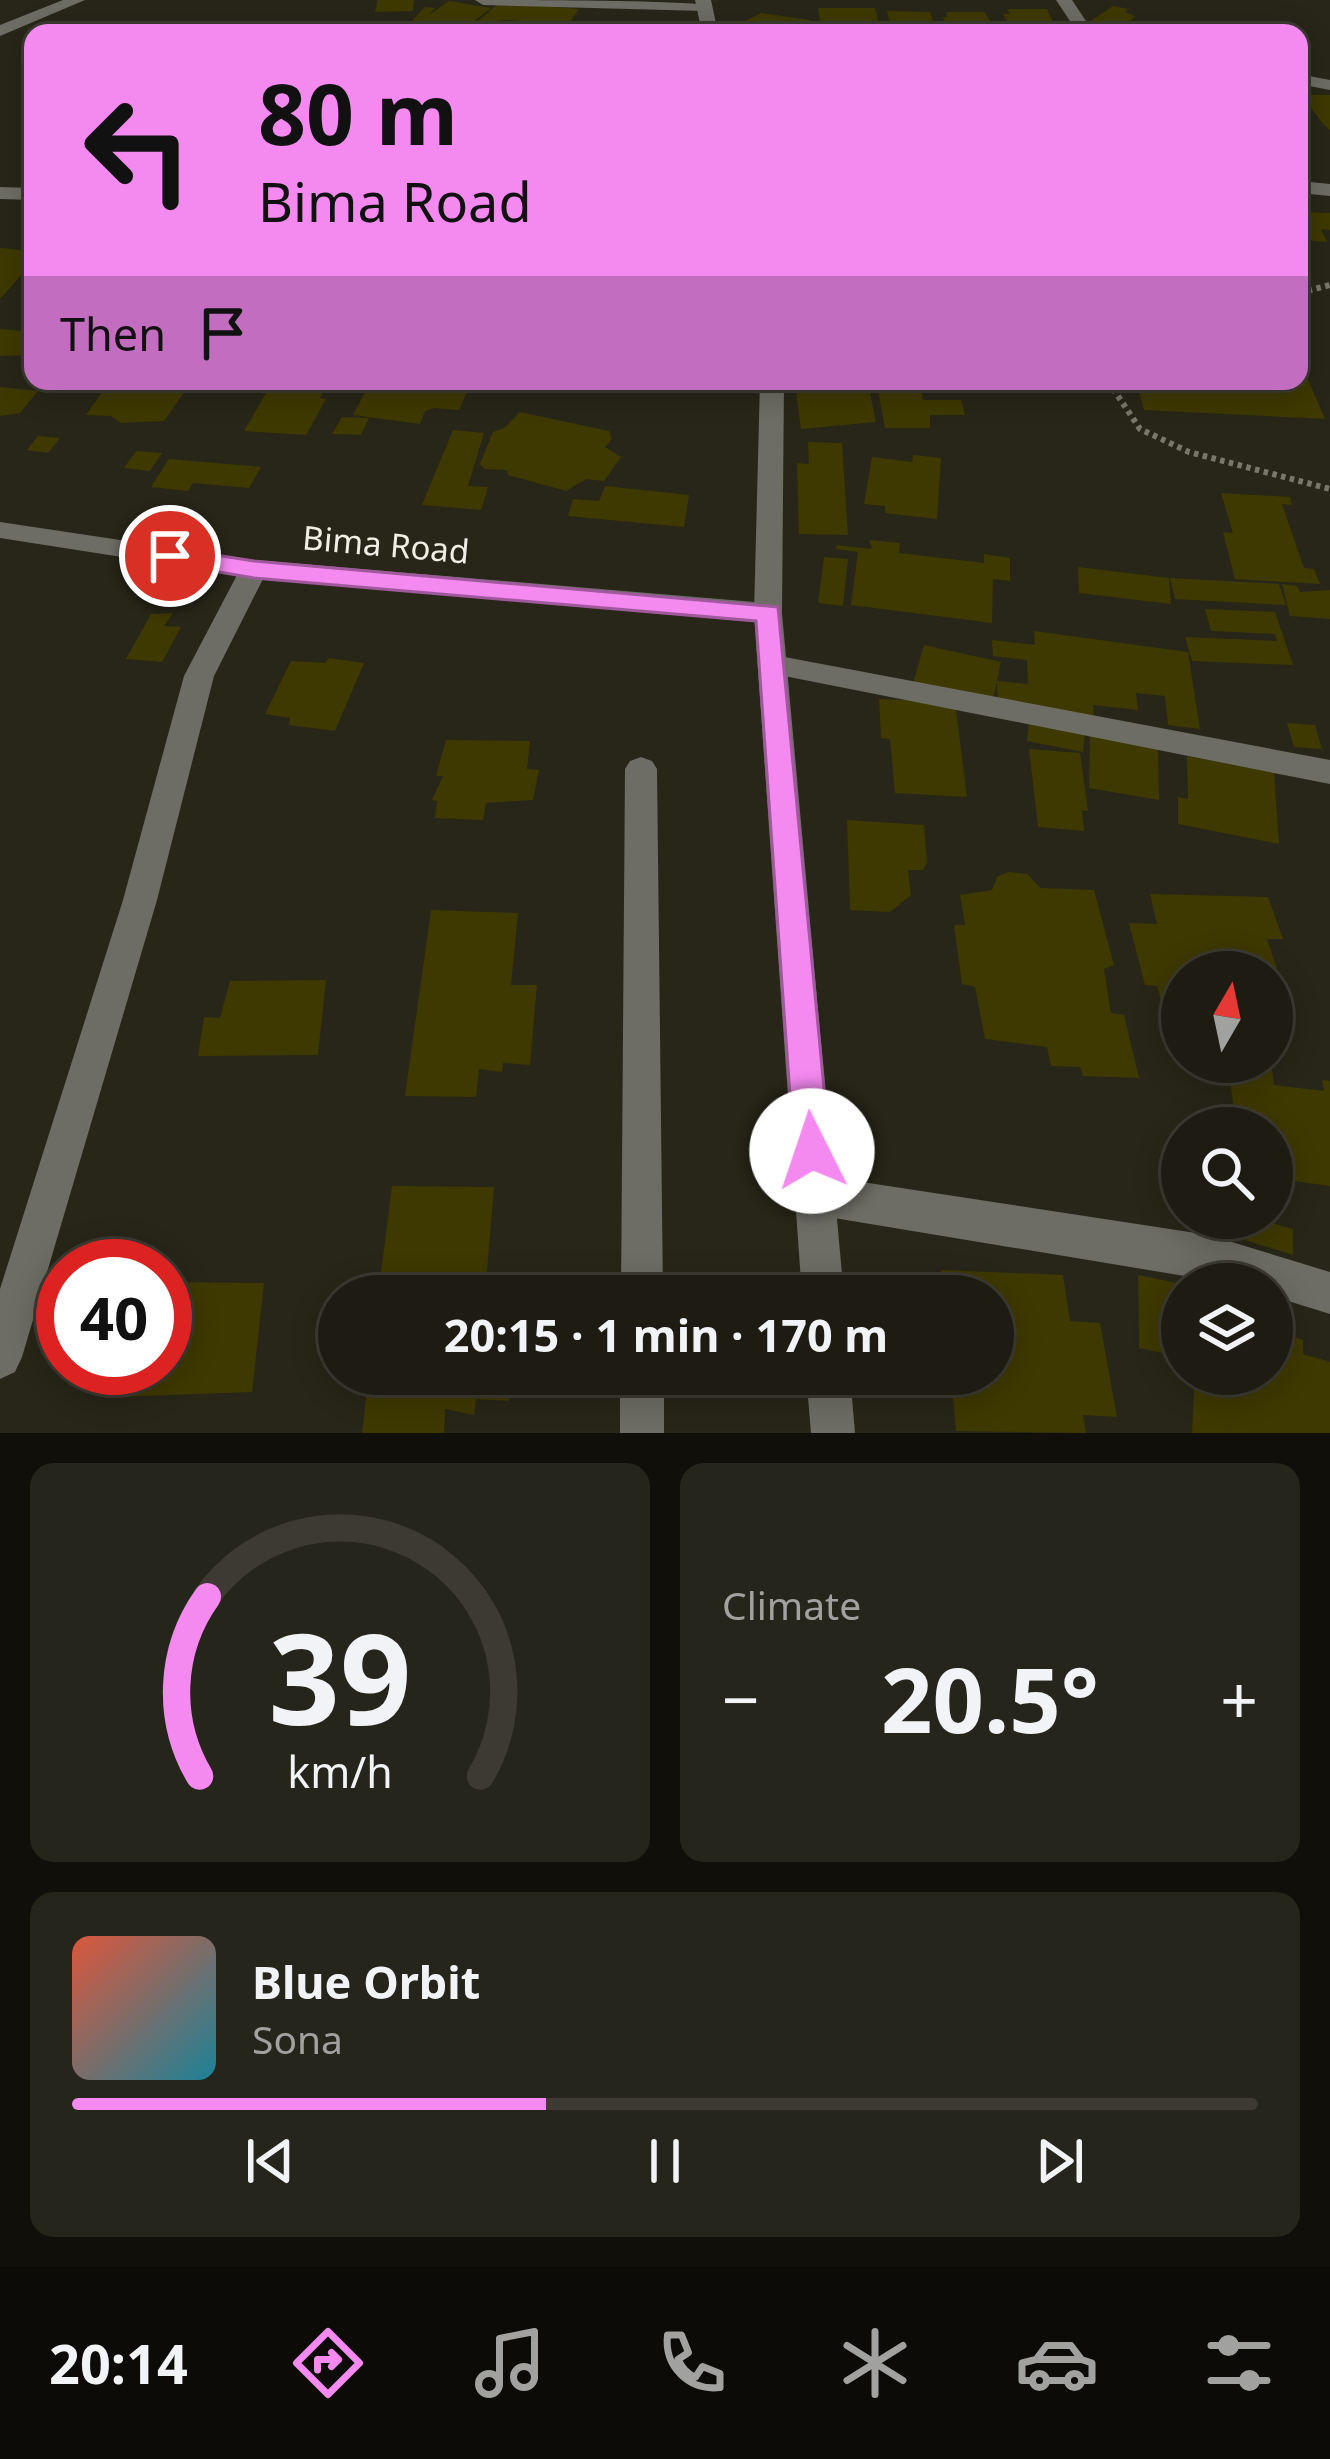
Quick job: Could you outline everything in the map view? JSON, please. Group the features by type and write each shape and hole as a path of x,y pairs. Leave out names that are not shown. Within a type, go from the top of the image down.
{"street":[{"path":"0,31 77,0"},
{"path":"484,0 703,3"},
{"path":"772,390 769,613 822,1275"},
{"name":"Bima Road","path":"0,530 254,569 769,613"},
{"path":"0,1357 140,900 200,676 254,569"},
{"path":"774,665 1330,772"},
{"path":"641,769 642,1275"},
{"path":"816,1195 1209,1256 1330,1293"},
{"path":"642,1395 642,1433"},
{"path":"829,1395 832,1433"}],"path":[{"path":"1114,390 1140,429 1190,452 1330,489"}],"shaded area":[{"path":"116,22 290,24 114,24"}],"building":[{"path":"378,0 414,0 413,11 375,12"},
{"path":"449,1 491,8 470,24 412,21 425,7 435,8 429,15"},
{"path":"499,3 579,9 569,24 507,20 474,24"},
{"path":"1113,6 1135,16 1128,24 1091,21"},
{"path":"818,8 875,8 879,24 820,24"},
{"path":"1007,9 1047,9 1054,24 1000,24 1007,22 1003,14 1010,14"},
{"path":"887,11 930,12 934,24 890,24"},
{"path":"946,12 984,12 993,24 945,24 943,17"},
{"path":"761,13 811,20 811,24 746,24"},
{"path":"1308,95 1330,95 1330,130 1308,103"},
{"path":"1308,212 1330,213 1330,230 1321,229 1327,242 1308,240"},
{"path":"0,248 24,250 24,272 0,299"},
{"path":"0,329 24,331 24,355 0,356"},
{"path":"1308,380 1325,419 1144,410 1138,390 1308,390"},
{"path":"0,387 38,391 20,413 0,416"},
{"path":"186,390 164,421 121,423 111,416 86,415 103,391"},
{"path":"268,390 324,390 320,398 326,399 306,435 244,431"},
{"path":"366,390 468,390 459,410 425,411 420,424 353,415"},
{"path":"796,390 876,390 870,393 876,422 801,429"},
{"path":"878,390 921,390 923,400 961,400 965,415 930,415 930,428 885,428"},
{"path":"520,412 609,431 612,439 605,447 621,457 604,481 586,479 566,491 508,475 507,470 485,469 480,464 493,432"},
{"path":"342,417 369,418 361,435 332,434"},
{"path":"453,430 484,433 468,486 488,487 481,510 422,505"},
{"path":"38,436 60,438 48,453 27,450"},
{"path":"808,442 842,443 848,535 799,534 797,463 809,464"},
{"path":"136,451 162,453 150,471 124,468"},
{"path":"913,455 941,458 937,519 885,513 885,506 864,504 872,457 912,462"},
{"path":"169,459 261,467 249,488 193,483 188,491 151,487"},
{"path":"605,486 689,495 684,527 568,516 573,499 599,501"},
{"path":"1221,493 1290,497 1292,505 1282,504 1304,568 1314,569 1320,584 1235,579 1223,532 1233,533"},
{"path":"869,540 900,543 899,553 984,563 984,554 1010,558 1010,581 993,579 992,623 851,605 858,552 836,549 837,545 872,549"},
{"path":"824,557 848,559 843,606 818,603"},
{"path":"1078,567 1169,578 1171,604 1079,593"},
{"path":"1170,578 1279,584 1286,605 1175,599"},
{"path":"1282,584 1297,586 1300,592 1330,590 1330,619 1290,616"},
{"path":"1205,609 1275,612 1293,665 1192,661 1185,637 1277,641 1275,634 1211,631"},
{"path":"173,613 164,626 181,627 162,662 126,659 151,614"},
{"path":"1034,631 1188,652 1200,729 1168,725 1165,696 1136,693 1138,710 1093,705 1094,716 998,705 997,681 1028,684 1027,660 993,656 992,640 1035,645"},
{"path":"924,645 1001,662 992,705 912,687"},
{"path":"329,658 364,663 335,731 289,725 290,718 265,714 291,661 325,663"},
{"path":"879,699 955,702 967,797 895,793 890,739 881,738"},
{"path":"1029,722 1085,732 1083,752 1027,741"},
{"path":"1287,723 1315,725 1322,749 1294,747"},
{"path":"1090,735 1158,747 1159,800 1089,788"},
{"path":"446,740 530,741 527,769 539,770 533,800 486,803 483,820 435,818 437,801 432,800 443,776 436,776"},
{"path":"1029,749 1080,753 1088,811 1082,810 1084,831 1038,827"},
{"path":"1187,756 1274,772 1279,844 1178,824 1178,797 1188,799"},
{"path":"847,820 924,825 927,863 923,870 908,870 911,895 890,912 850,910"},
{"path":"1008,872 1027,874 1041,888 1094,890 1114,965 1104,969 1111,1013 1124,1015 1139,1078 1083,1076 1080,1067 1051,1066 1047,1047 985,1039 975,987 962,984 954,925 965,925 960,895 992,890 997,877"},
{"path":"1150,894 1268,897 1283,939 1267,939 1271,951 1161,951 1161,1000 1157,986 1145,985 1129,923 1157,924"},
{"path":"431,910 518,913 511,985 537,985 530,1065 503,1063 502,1072 479,1069 476,1097 405,1096"},
{"path":"326,980 318,1055 198,1056 204,1017 220,1018 230,981"},
{"path":"1322,1080 1330,1081 1330,1186 1293,1181 1293,1107 1233,1107 1231,1083 1274,1083 1324,1091"},
{"path":"392,1186 494,1187 487,1275 381,1275"},
{"path":"1242,1239 1293,1239 1293,1255"},
{"path":"941,1270 1063,1275 1070,1321 1100,1323 1117,1417 1083,1415 1086,1433 956,1431 953,1395 1014,1395 1014,1275 942,1275"},
{"path":"1138,1275 1161,1280 1161,1353 1139,1348"},
{"path":"192,1282 264,1283 252,1392 192,1394"},
{"path":"1293,1337 1303,1340 1303,1354 1330,1362 1330,1433 1192,1433 1194,1395 1293,1395"},
{"path":"367,1395 509,1395 509,1401 476,1399 474,1415 445,1409 444,1433 362,1433"}],"route":[{"path":"170,556 254,569 769,613 812,1151"}]}
